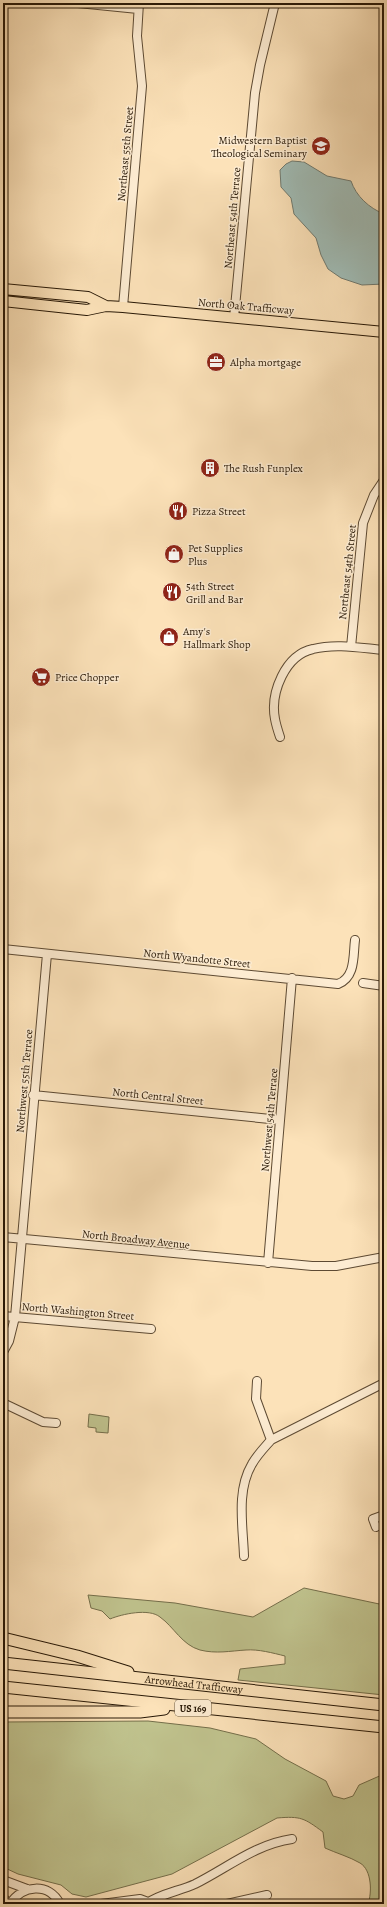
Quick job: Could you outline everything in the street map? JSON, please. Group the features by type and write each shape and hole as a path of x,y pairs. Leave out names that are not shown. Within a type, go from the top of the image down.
{"highway":[{"path":"3,1638 77,1656 149,1679"},
{"name":"Arrowhead Trafficway","path":"3,1663 384,1705"},
{"name":"US 169","path":"3,1687 182,1707 384,1727"},
{"path":"3,1712 140,1712 182,1707"}],"main road":[{"name":"North Oak Trafficway","path":"3,289 88,297 106,306"},
{"name":"North Oak Trafficway","path":"3,301 87,310 106,306 123,307 384,332"}],"street":[{"path":"78,3 138,6"},
{"name":"Northeast 54th Terrace","path":"234,318 255,93 275,3"},
{"name":"Northeast 55th Street","path":"123,307 142,86 137,36 138,6"},
{"name":"Northeast 54th Street","path":"351,647 363,523 374,495 384,480"},
{"path":"280,736 274,718 274,702 278,685 287,667 294,660 311,649 331,646 384,650"},
{"name":"North Wyandotte Street","path":"3,949 338,984 343,982 352,971 355,940"},
{"name":"Northwest 55th Terrace","path":"3,1352 9,1341 15,1317 33,1095 47,954"},
{"name":"Northwest 54th Terrace","path":"268,1263 292,978"},
{"path":"363,983 384,986"},
{"name":"North Central Street","path":"33,1095 280,1120"},
{"name":"North Broadway Avenue","path":"3,1237 312,1266 336,1266 384,1257"},
{"name":"North Washington Street","path":"3,1316 151,1328"},
{"path":"257,1381 256,1399 271,1440"},
{"path":"244,1556 242,1488 252,1465 271,1440 384,1383"},
{"path":"3,1403 43,1422 56,1423"},
{"path":"376,1527 373,1519 384,1516"},
{"path":"101,1904 140,1899 147,1903 194,1884 247,1854 280,1841 292,1839"},
{"path":"3,1880 27,1889 44,1889 52,1894 60,1904"},
{"path":"3,1897 9,1904 20,1892 27,1889"},
{"path":"227,1904 267,1895"}],"green space":[{"path":"89,1414 109,1417 108,1433 96,1432 96,1428 88,1427"},
{"path":"304,1588 384,1605 384,1695 238,1680 240,1669 285,1664 285,1656 255,1650 217,1652 200,1650 194,1648 183,1640 165,1621 155,1614 143,1612 121,1615 110,1619 102,1611 91,1608 88,1595 175,1603 253,1617"},
{"path":"148,1721 210,1728 256,1739 285,1759 326,1781 333,1796 344,1799 353,1796 359,1785 384,1774 384,1904 368,1904 370,1882 364,1866 352,1859 325,1848 323,1832 302,1819 292,1817 277,1818 172,1874 86,1897 72,1894 61,1885 18,1874 3,1867 3,1722"}],"water":[{"path":"292,161 304,162 327,176 351,181 356,192 368,205 384,214 384,284 362,285 341,278 328,269 321,255 316,238 294,214 291,198 281,187 280,170"}],"place":[{"name":"Midwestern Baptist Theological Seminary","path":"321,146"},
{"name":"Alpha mortgage","path":"216,362"},
{"name":"The Rush Funplex","path":"210,468"},
{"name":"Pizza Street","path":"178,511"},
{"name":"Pet Supplies Plus","path":"174,554"},
{"name":"54th Street Grill and Bar","path":"172,592"},
{"name":"Amy's Hallmark Shop","path":"169,637"},
{"name":"Price Chopper","path":"41,677"}]}
